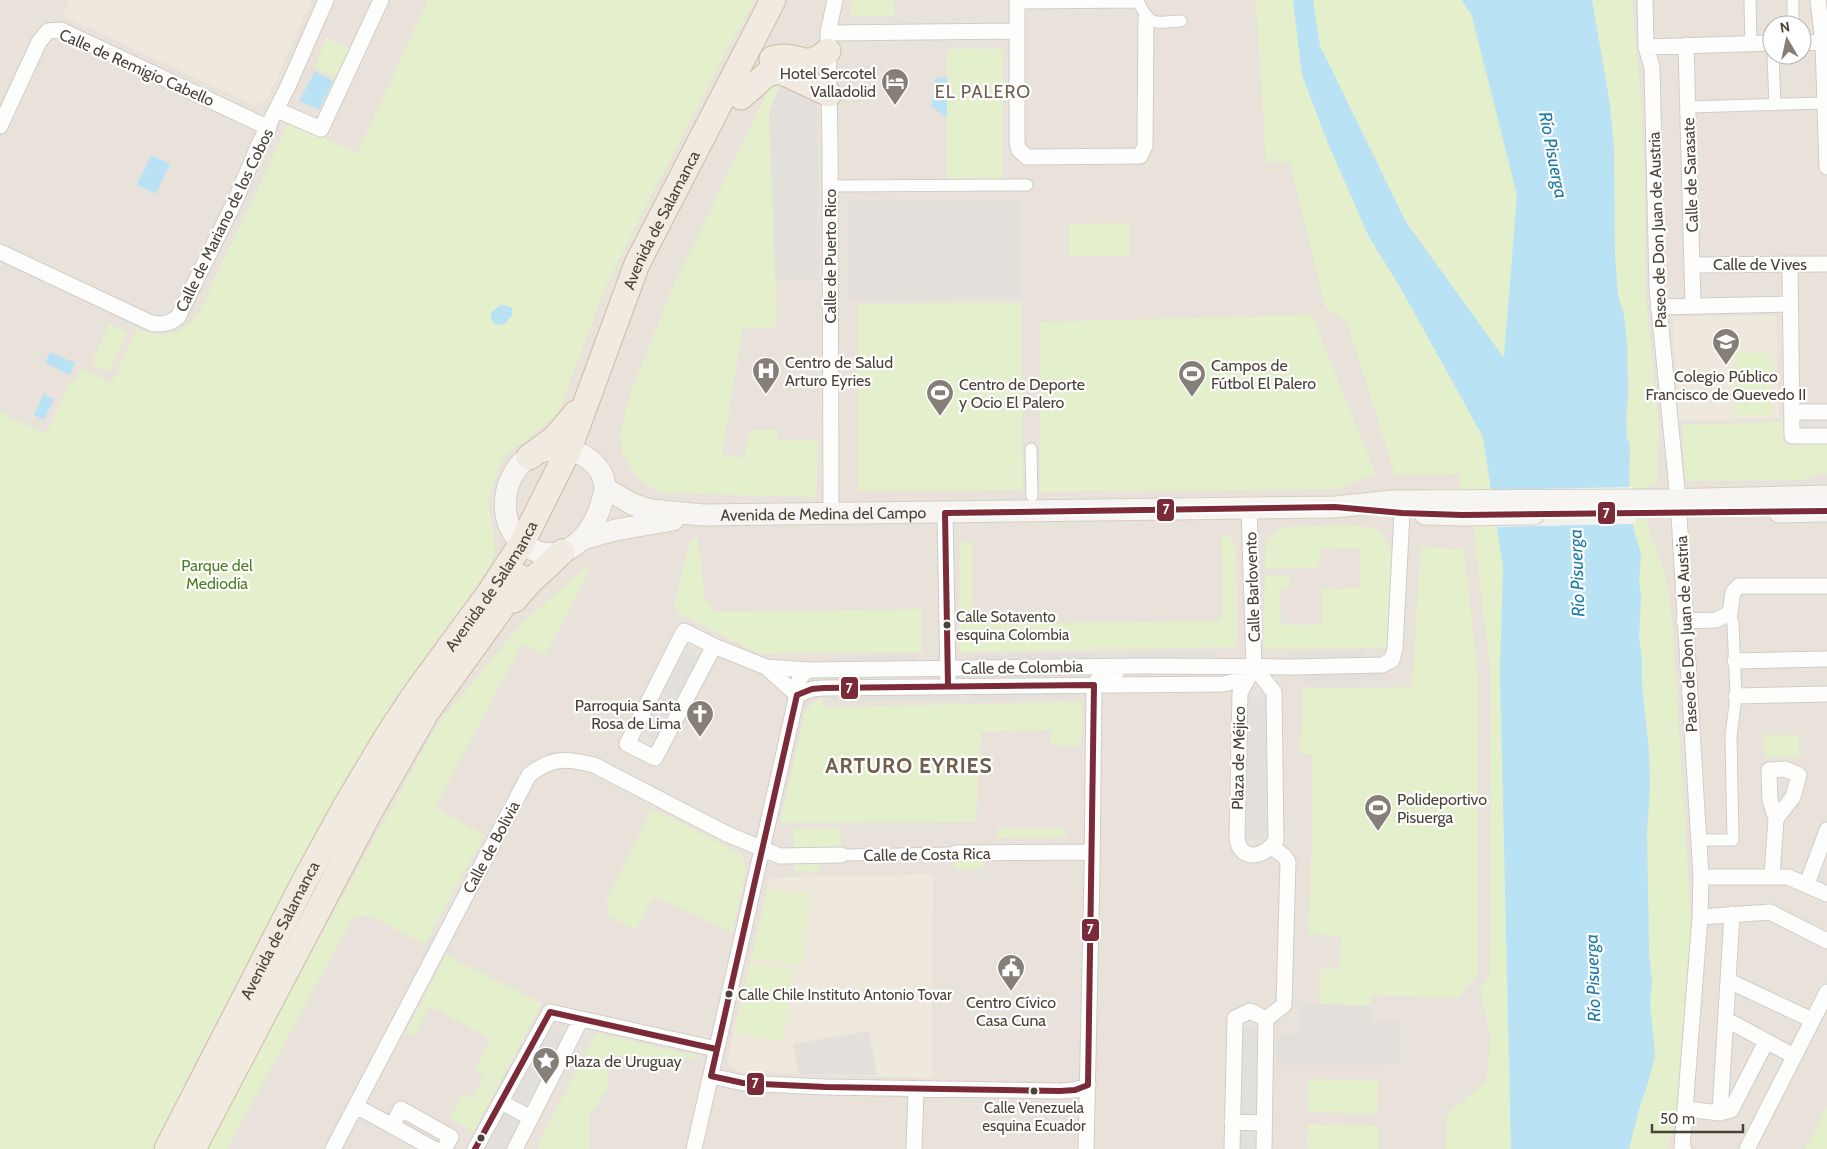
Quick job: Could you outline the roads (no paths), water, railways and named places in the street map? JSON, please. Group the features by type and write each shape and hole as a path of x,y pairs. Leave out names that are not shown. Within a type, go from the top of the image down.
{"highway":[{"name":"Avenida de Salamanca","path":"576,451 588,397 636,264 748,65 773,0"},
{"name":"Avenida de Salamanca","path":"193,1149 369,813 426,713 500,610 528,547 576,451 683,202 741,97 748,65 773,34 790,0"},
{"path":"773,34 784,57"},
{"path":"748,65 784,57 804,62 819,59 828,42"},
{"path":"741,97 767,74 780,71 829,94"},
{"path":"529,457 554,438 588,397"},
{"path":"500,610 513,601 530,582 573,546"},
{"name":"Avenida de Salamanca","path":"167,1149 345,806 418,690 488,595 528,547"}],"main road":[{"path":"528,547 513,534 506,517 506,499 510,479 519,466 529,457 544,451 576,451 596,465 602,475 605,488 602,504 594,523 573,546"},
{"name":"Avenida de Medina del Campo","path":"605,488 632,504 650,510 703,515 1335,507 1394,501 1462,508"},
{"path":"1678,506 1827,496"},
{"path":"1462,508 1678,506 1827,511"},
{"name":"Avenida de Medina del Campo","path":"1335,507 1402,513 1462,508"},
{"name":"Avenida de Medina del Campo","path":"528,547 573,546 621,529 703,515"}],"street":[{"name":"Calle de Mariano de los Cobos","path":"0,252 151,323 172,322 178,317 236,199 260,142 277,110 326,0"},
{"path":"277,110 321,128 381,0"},
{"name":"Calle de Puerto Rico","path":"831,514 828,42 835,0"},
{"name":"Paseo de Don Juan de Austria","path":"1645,0 1646,47 1652,67 1658,307 1678,506 1701,877 1700,917 1683,1148"},
{"path":"1750,0 1752,44"},
{"path":"1793,0 1793,15"},
{"path":"1818,0 1825,64 1827,167"},
{"path":"1017,1 1138,1 1146,18 1145,146 1140,156 1027,157 1019,150 1017,143 1017,1"},
{"path":"1146,18 1153,22 1181,21"},
{"name":"Calle de Remigio Cabello","path":"0,126 38,42 48,31 61,30 268,128"},
{"path":"828,42 1017,31"},
{"path":"1812,43 1823,42"},
{"path":"1646,47 1762,44"},
{"name":"Calle de Sarasate","path":"1686,46 1693,305"},
{"path":"1773,65 1775,104"},
{"path":"1688,107 1825,103"},
{"path":"830,186 1027,185"},
{"path":"1790,264 1792,436 1827,436"},
{"name":"Calle de Vives","path":"1693,265 1827,264"},
{"path":"1658,307 1791,304"},
{"path":"1792,412 1827,412"},
{"path":"1031,449 1032,496"},
{"name":"Calle Barlovento","path":"1249,508 1254,667"},
{"path":"946,513 948,686"},
{"name":"Calle de Colombia","path":"714,646 655,758 627,744 684,631 714,646 766,667 808,670 1144,666 1377,666 1392,660 1394,648 1402,513"},
{"path":"1699,840 1732,840 1731,736 1736,696 1733,624 1730,613 1733,592 1739,586 1827,586"},
{"path":"1684,621 1716,620 1730,613"},
{"path":"1735,661 1827,659"},
{"path":"1086,1149 1094,685 1098,678 1106,672 1129,671 1144,666 1147,684"},
{"name":"Calle de Colombia","path":"766,667 797,695 812,689 823,688 1232,683 1254,667"},
{"path":"1254,667 1274,692"},
{"name":"Plaza de Méjico","path":"1254,667 1240,693 1237,839 1238,848 1244,853 1256,855 1266,852 1272,847"},
{"path":"1266,1019 1284,1005 1288,862 1284,856 1272,847 1276,840 1274,692 1278,683 1292,667"},
{"path":"694,1149 797,695 797,685 801,676 808,670"},
{"path":"1736,696 1827,694"},
{"name":"Calle de Bolivia","path":"333,1149 528,775 540,766 554,760 574,760 594,765 727,834 762,849"},
{"path":"1772,876 1776,819"},
{"path":"1807,884 1827,830"},
{"name":"Calle de Costa Rica","path":"762,849 780,856 1092,852"},
{"path":"1701,877 1772,876 1788,878 1807,884 1827,894"},
{"path":"1700,917 1770,912 1827,940"},
{"path":"1720,1113 1732,914"},
{"path":"1729,980 1812,1020"},
{"path":"1747,1149 1827,992"},
{"path":"475,1149 550,1012 716,1049"},
{"path":"1232,1149 1235,1018 1250,1012 1266,1019"},
{"path":"515,1149 581,1019"},
{"path":"1264,1149 1266,1019"},
{"path":"1727,1020 1794,1056"},
{"path":"1686,1109 1720,1113 1730,1110 1766,1042"},
{"path":"711,1076 743,1083 916,1090 1060,1091 1075,1090 1088,1085"},
{"path":"914,1149 916,1090"},
{"path":"501,1102 531,1118"},
{"path":"356,1106 434,1149"},
{"path":"392,1126 401,1108 451,1137 444,1149"},
{"path":"1232,1122 1264,1123"}],"water":[{"name":"Río Pisuerga","path":"1293,0 1313,0 1320,46 1406,222 1504,358 1517,195 1472,16 1462,0 1592,0 1610,105 1614,150 1615,254 1618,295 1624,315 1627,342 1628,391 1626,416 1627,438 1630,445 1629,486 1633,527 1641,554 1639,638 1649,752 1650,787 1647,830 1649,953 1652,981 1650,1002 1655,1055 1629,1149 1511,1149 1500,673 1503,567 1483,437 1404,294 1368,235 1327,141 1302,75"},
{"path":"315,71 333,81 319,110 299,101"},
{"path":"947,77 947,118 931,106 935,78"},
{"path":"151,155 170,164 156,194 137,185"},
{"path":"500,305 512,308 512,316 504,324 496,325 491,319 491,313"},
{"path":"50,352 75,363 70,375 45,363"},
{"path":"43,394 54,399 44,420 34,415"}],"place":[{"name":"Hotel Sercotel Valladolid","path":"895,106"},
{"name":"Colegio Público Francisco de Quevedo II","path":"1726,366"},
{"name":"Centro de Salud Arturo Eyries","path":"766,395"},
{"name":"Campos de Fútbol El Palero","path":"1192,398"},
{"name":"Centro de Deporte y Ocio El Palero","path":"940,417"},
{"name":"Calle Sotavento esquina Colombia","path":"947,625"},
{"name":"Parroquia Santa Rosa de Lima","path":"700,738"},
{"name":"Polideportivo Pisuerga","path":"1378,832"},
{"name":"Centro Cívico Casa Cuna","path":"1011,992"},
{"name":"Calle Chile Instituto Antonio Tovar","path":"729,994"},
{"name":"Plaza de Uruguay","path":"546,1085"},
{"name":"Calle Venezuela esquina Ecuador","path":"1034,1091"}],"district":[{"name":"EL PALERO","path":"983,92"},
{"name":"ARTURO EYRIES","path":"909,766"}],"park label":[{"name":"Parque del Mediodía","path":"217,574"}]}
